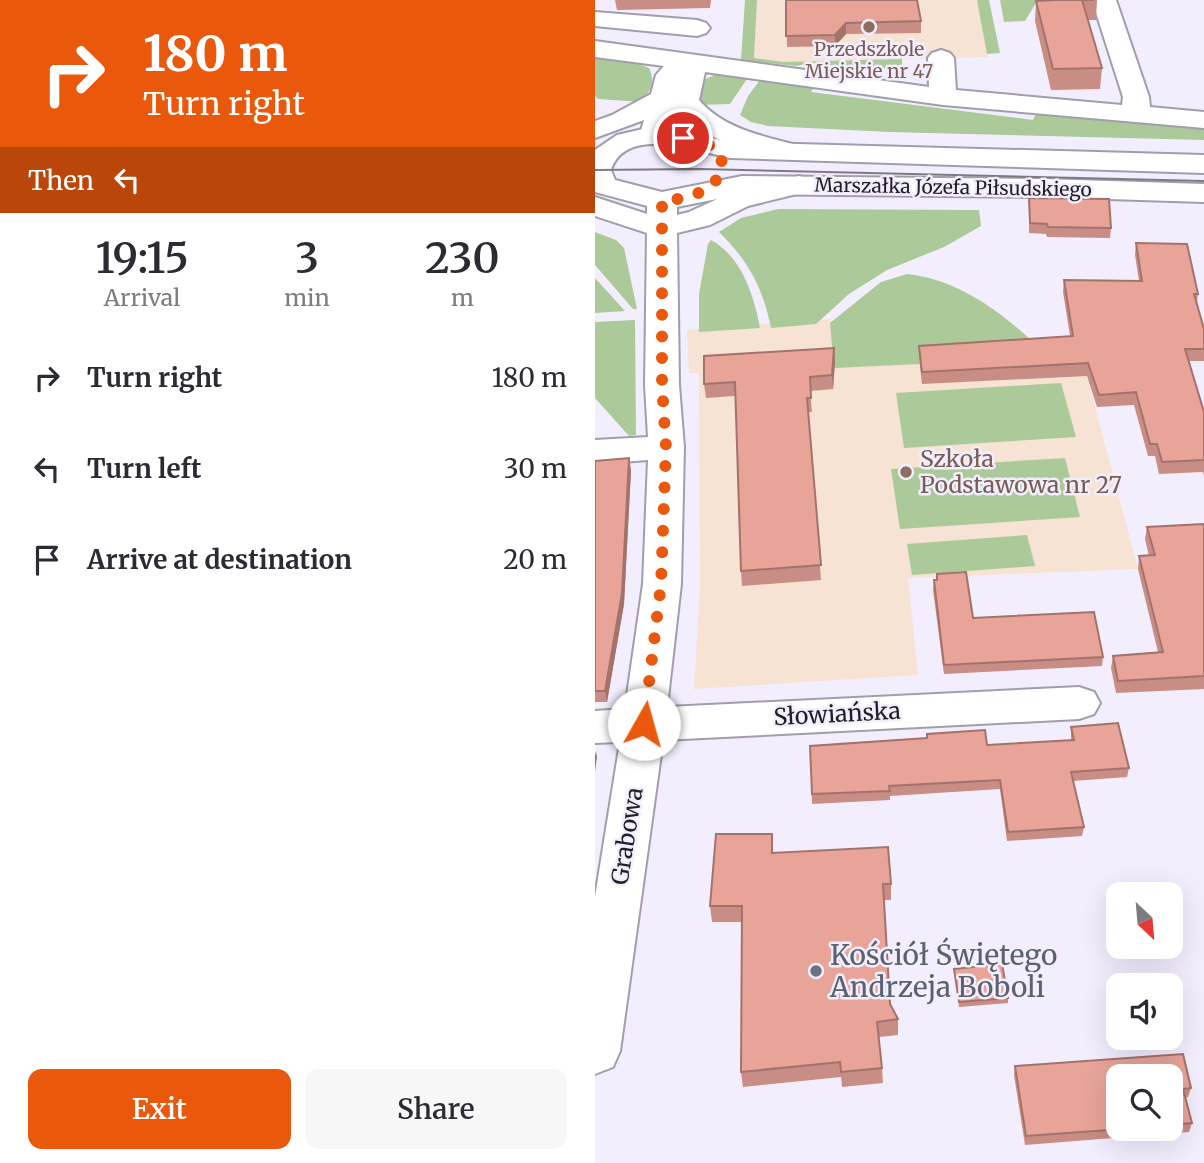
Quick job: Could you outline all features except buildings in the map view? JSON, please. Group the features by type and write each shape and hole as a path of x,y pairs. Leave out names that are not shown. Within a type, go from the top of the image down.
{"street":[{"path":"1104,0 1136,97 1136,114"},
{"path":"595,19 697,28"},
{"path":"595,49 943,97 1204,120"},
{"path":"941,58 943,97"},
{"path":"654,134 675,100 688,85 692,74 689,62"},
{"path":"595,130 675,100"},
{"path":"675,100 683,138"},
{"path":"675,100 729,135 790,152"},
{"name":"Marszałka Józefa Piłsudskiego","path":"626,140 654,134 683,138 715,147 790,152 1204,164"},
{"path":"595,144 626,140"},
{"path":"626,140 605,155 599,164 601,195 662,215 699,219 738,200 799,185"},
{"path":"702,192 723,170 722,158 715,147"},
{"name":"Marszałka Józefa Piłsudskiego","path":"662,215 702,192 732,186 1058,188 1204,193"},
{"name":"Grabowa","path":"595,1051 644,724 661,584 666,447 662,385 662,215"},
{"path":"595,452 666,447"},
{"name":"Słowiańska","path":"595,727 1079,703"}],"shaded area":[{"name":"Przedszkole Miejskie nr 47","path":"757,0 977,0 988,57 783,62 753,58"},
{"name":"Szkoła Podstawowa nr 27","path":"831,319 839,356 1080,350 1138,569 908,578 918,675 694,689 700,589 699,373 689,373 687,330"}],"green space":[{"path":"745,0 757,0 754,58 783,62 902,59 902,67 852,68 811,63 796,66 741,60"},
{"path":"977,0 989,0 1000,53 987,54"},
{"path":"1000,0 1038,0 1025,21 1004,22"},
{"path":"595,56 649,68 651,86 642,102 598,99 595,96"},
{"path":"721,72 749,76 730,104 699,105 697,83"},
{"path":"763,76 816,85 811,92 1033,120 1037,111 1204,125 1204,140 889,132 768,126 751,122 740,115 748,96"},
{"path":"778,209 979,210 981,226 944,247 887,270 849,294 816,324 771,328 759,287 738,253 719,232 741,218"},
{"path":"595,232 616,240 624,248 637,309 633,309 595,265"},
{"path":"711,240 722,247 739,267 750,291 760,328 699,332 699,294"},
{"path":"907,274 942,282 975,297 1032,341 919,358 920,364 834,368 830,323 881,282"},
{"path":"595,278 625,311 595,313"},
{"path":"635,320 636,435 629,436 595,398 595,322"},
{"path":"1061,383 1076,437 904,448 896,393"},
{"path":"1065,458 1080,517 900,529 891,469"},
{"path":"1027,535 1035,566 912,575 907,544"}],"tram line":[{"path":"595,170 700,169 1204,181"}],"place":[{"name":"Przedszkole Miejskie nr 47","path":"869,27"},
{"name":"Szkoła Podstawowa nr 27","path":"906,472"},
{"name":"Kościół Świętego Andrzeja Boboli","path":"816,971"}],"route":[{"path":"644,724 661,584 666,447 662,385 662,201 691,197 702,192 723,170 722,158 715,147 683,138"}]}
